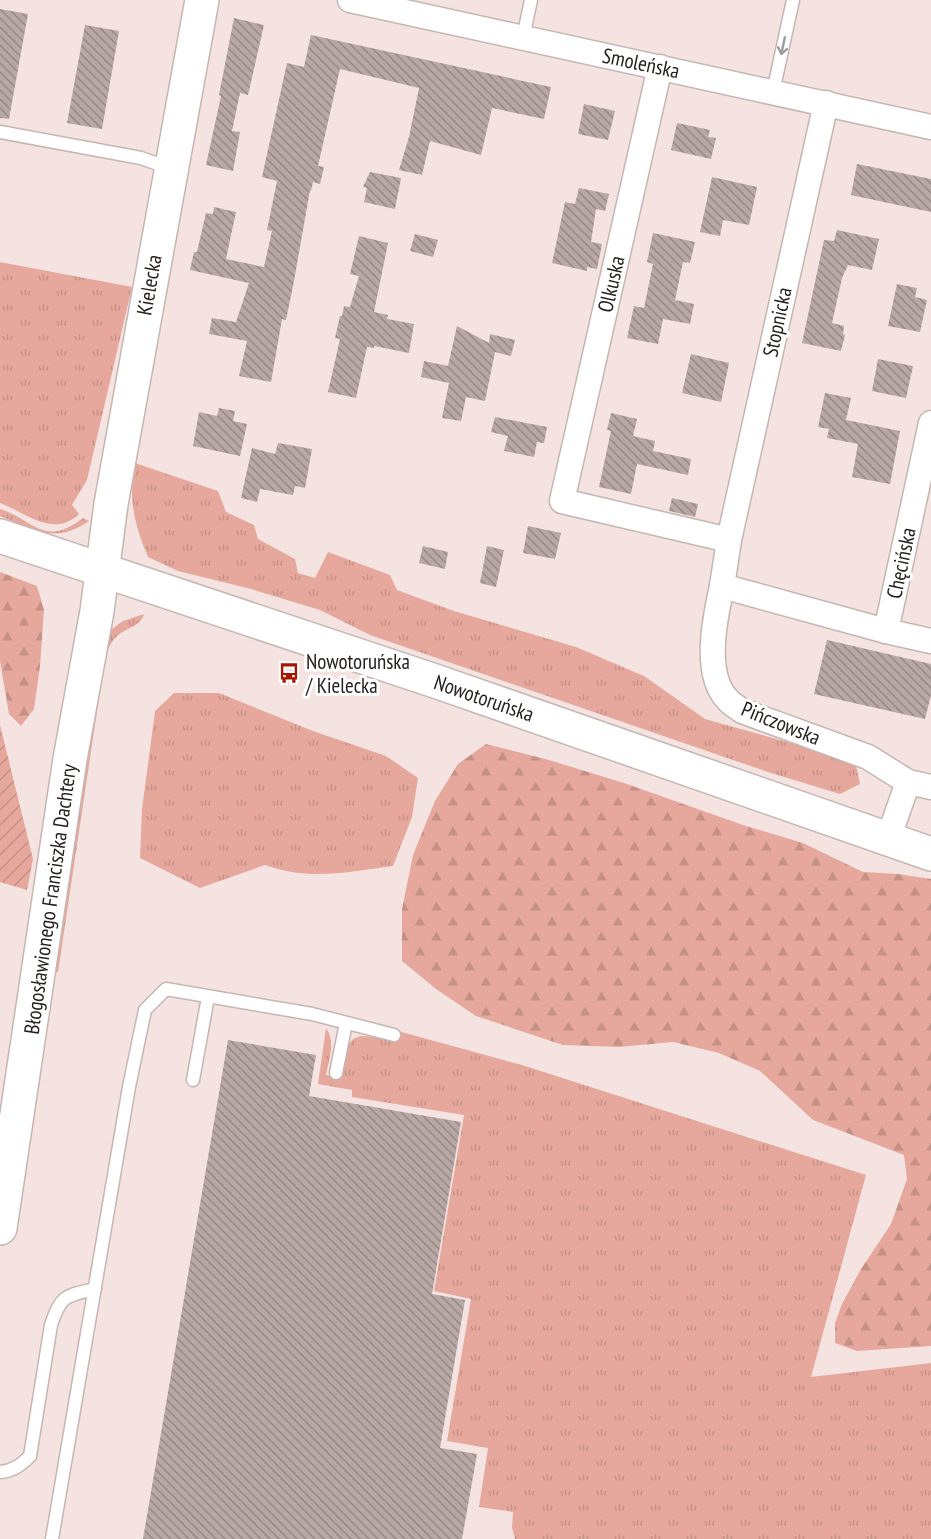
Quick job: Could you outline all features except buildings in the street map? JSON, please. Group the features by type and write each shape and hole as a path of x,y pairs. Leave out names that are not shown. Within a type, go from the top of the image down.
{"street":[{"name":"Kielecka","path":"101,570 202,0"},
{"name":"Smoleńska","path":"350,0 397,5 523,38 931,127"},
{"name":"Olkuska","path":"660,67 562,501 729,540"},
{"name":"Stopnicka","path":"722,586 729,540 826,103"},
{"name":"Chęcińska","path":"886,631 931,423"},
{"name":"Nowotoruńska","path":"0,536 438,682 931,854"},
{"name":"Błogosławionego Franciszka Dachtery","path":"0,1228 70,759 97,611 101,570"},
{"path":"722,586 931,641"},
{"name":"Pińczowska","path":"722,586 713,641 717,684 727,699 742,711 868,757 908,782 931,787"},
{"path":"888,838 908,782"}],"lane":[{"path":"523,38 531,0"},
{"path":"773,92 793,0"},
{"path":"0,132 141,158 171,169"},
{"path":"52,1539 129,1087 145,1010 166,989 312,1014 394,1035"},
{"path":"193,1080 208,997"},
{"path":"336,1073 346,1023"},
{"path":"0,1472 21,1465 30,1456 51,1325 57,1306 66,1296 95,1289"}],"green space":[{"path":"0,262 132,287 87,480 72,505 79,514 59,524 39,521 0,503"},
{"path":"135,463 218,491 226,512 254,525 258,539 295,559 298,573 315,578 328,552 390,575 397,590 454,611 576,647 644,676 705,719 855,761 860,784 840,794 768,772 370,635 320,610 251,589 178,571 148,557 143,545 132,499"},
{"path":"0,509 40,529 49,531 70,527 83,518 89,521 66,532 45,533 0,516"},
{"path":"0,572 37,586 44,610 34,709 21,726 9,714 0,661"},
{"path":"144,614 138,623 115,638 105,658 58,972 51,972 65,867 108,632 123,621"},
{"path":"174,693 219,693 313,731 386,756 418,778 412,817 393,866 344,873 313,874 281,870 265,865 200,888 140,858 142,809 155,711"},
{"path":"0,725 33,859 27,890 0,882"},
{"path":"486,744 624,783 743,825 803,843 863,872 931,879 931,1346 857,1351 835,1343 835,1323 842,1304 861,1269 891,1224 907,1179 904,1155 813,1120 760,1071 719,1053 673,1042 619,1047 563,1045 476,1016 436,989 402,961 402,909 413,855 435,801 458,764"},
{"path":"326,1028 331,1045 326,1075 341,1077 346,1051 354,1038 369,1036 396,1042 398,1031 522,1065 866,1175 811,1377 931,1363 931,1539 515,1539 512,1528 513,1512 479,1507 488,1448 447,1441 471,1299 434,1291 464,1115 352,1097 352,1090 318,1084"}],"place":[{"name":"Nowotoruńska / Kielecka","path":"289,673"}]}
